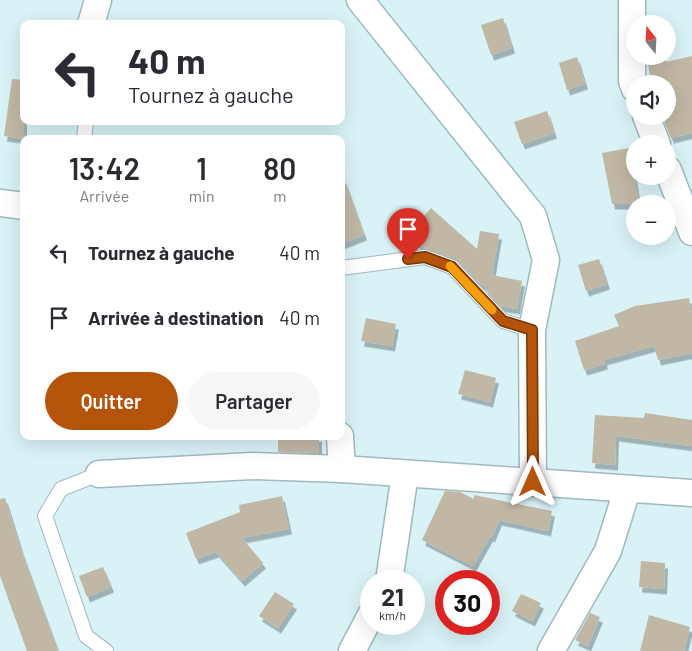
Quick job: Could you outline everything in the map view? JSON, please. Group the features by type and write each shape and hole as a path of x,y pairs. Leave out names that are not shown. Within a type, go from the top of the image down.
{"street":[{"path":"92,20 98,0"},
{"path":"360,0 533,216 546,260 532,330 533,482"},
{"path":"632,0 632,75"},
{"path":"674,185 692,232"},
{"path":"0,203 20,206"},
{"path":"340,440 342,469"},
{"path":"99,474 252,466 342,469 692,493"},
{"path":"391,570 405,474"},
{"path":"551,651 608,551 627,490"},
{"path":"352,651 360,635"}],"lane":[{"path":"345,267 425,257 452,267 503,321 532,330"},
{"path":"99,474 61,489 45,516 86,636 106,651"}],"building":[{"path":"503,18 512,48 491,55 481,25"},
{"path":"692,56 692,133 676,137 676,135 670,135 666,125 676,125 676,75 650,75 648,65 676,65 676,60"},
{"path":"577,57 585,84 567,90 559,63"},
{"path":"12,79 20,80 20,125 24,125 24,135 20,135 20,138 4,136"},
{"path":"547,111 554,133 522,144 514,122"},
{"path":"626,149 626,185 636,185 637,195 626,195 626,204 612,204 602,153"},
{"path":"345,182 364,235 345,242"},
{"path":"431,208 477,249 480,231 499,234 492,275 522,281 517,309 500,306 485,289 485,286 480,284 458,261 423,248 407,235"},
{"path":"599,259 607,284 586,291 578,265"},
{"path":"689,298 692,316 692,353 658,360 654,346 604,360 605,364 584,370 575,341 619,326 614,315 635,306"},
{"path":"366,318 396,324 392,346 361,341"},
{"path":"465,370 496,378 490,402 458,394"},
{"path":"645,413 692,420 692,446 616,436 615,465 592,463 595,415 644,418"},
{"path":"278,440 319,440 319,453 278,452"},
{"path":"445,491 460,492 474,499 474,495 552,511 548,531 499,520 492,537 490,536 473,566 422,540"},
{"path":"282,496 289,529 242,538 263,563 242,581 216,552 196,559 186,533 240,512 239,505"},
{"path":"5,498 21,550 58,651 27,651 0,576 0,499"},
{"path":"641,561 665,563 664,589 639,587"},
{"path":"103,567 111,587 87,597 79,576"},
{"path":"275,592 294,604 278,628 259,616"},
{"path":"521,594 541,603 532,621 512,611"},
{"path":"590,613 600,617 588,646 575,640"},
{"path":"649,615 690,627 684,651 640,651"}],"slow traffic":[{"path":"450,266 492,310"}],"route":[{"path":"408,259 425,257 452,267 503,321 532,330 533,482"}]}
